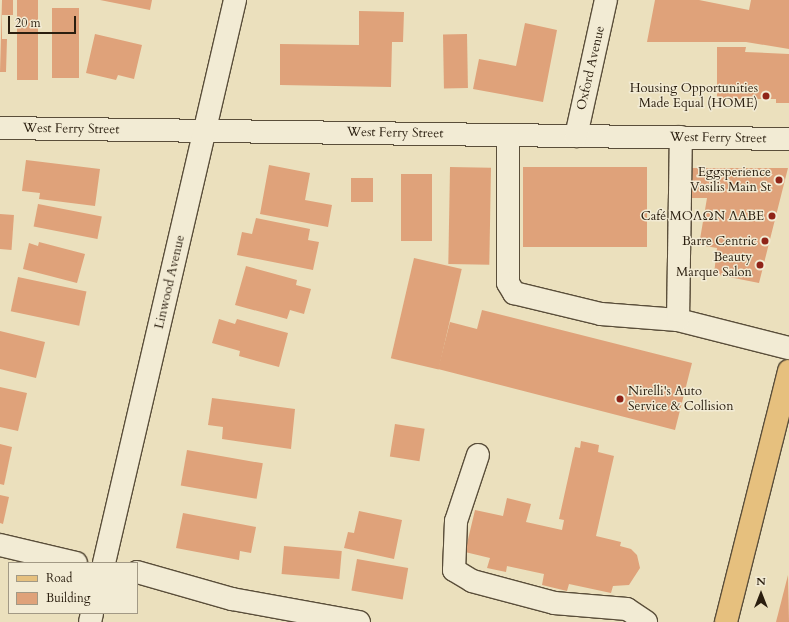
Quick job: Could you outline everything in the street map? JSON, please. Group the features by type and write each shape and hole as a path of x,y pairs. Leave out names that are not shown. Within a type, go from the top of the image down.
{"main road":[{"path":"726,622 789,371"}],"street":[{"name":"Linwood Avenue","path":"104,562 235,0"},
{"name":"Oxford Avenue","path":"576,136 606,0"},
{"name":"West Ferry Street","path":"0,128 789,139"},
{"path":"508,135 508,283 514,293 601,314 678,320 789,348"},
{"path":"678,320 681,137"},
{"path":"478,455 456,521 454,570 472,581 554,603 627,609 646,622"},
{"path":"0,545 72,562"},
{"path":"138,572 232,599 359,622"}],"building":[{"path":"2,0 13,0 13,15 2,15 2,39 7,39 6,72 0,72"},
{"path":"17,0 38,0 38,80 17,80"},
{"path":"100,0 152,0 150,10"},
{"path":"655,0 699,0 749,10 751,0 789,0 789,49 746,42 647,42"},
{"path":"52,8 79,8 79,78 52,78"},
{"path":"359,11 404,12 403,42 392,42 391,87 280,85 280,44 359,45"},
{"path":"525,23 557,30 543,102 473,89 479,59 516,66"},
{"path":"95,34 142,45 134,79 118,75 116,80 86,73"},
{"path":"443,34 467,34 468,88 444,88"},
{"path":"717,47 746,47 745,52 789,54 789,103 776,103 776,99 717,99"},
{"path":"26,160 100,169 95,206 39,199 40,193 22,191"},
{"path":"269,165 310,173 305,200 332,205 328,227 260,214"},
{"path":"450,167 491,168 489,265 448,264"},
{"path":"523,167 647,167 647,247 523,247"},
{"path":"688,168 788,168 759,283 714,274 717,248 699,245 707,198 688,198"},
{"path":"401,174 432,174 432,241 401,241"},
{"path":"351,178 373,178 373,202 351,202"},
{"path":"38,204 102,216 97,239 34,227"},
{"path":"0,214 14,215 12,250 0,249"},
{"path":"256,218 310,229 308,240 319,242 313,270 237,255 242,232 252,234"},
{"path":"39,242 85,254 77,283 23,269 29,243 38,246"},
{"path":"414,258 462,269 439,369 391,358"},
{"path":"246,266 297,280 296,285 311,289 304,314 290,310 287,319 235,305"},
{"path":"18,277 86,292 79,326 11,311"},
{"name":"Nirelli's Auto Service & Collision","path":"482,310 692,363 675,430 438,369 450,322 477,329"},
{"path":"219,319 235,324 237,319 288,333 279,367 239,356 240,351 212,343"},
{"path":"0,331 45,342 36,378 0,369"},
{"path":"0,387 27,393 18,431 0,427"},
{"path":"212,398 295,409 291,449 222,439 223,427 208,425"},
{"path":"395,424 425,429 419,461 390,457"},
{"path":"581,441 599,445 598,452 614,456 596,536 621,542 620,546 631,549 637,555 640,568 629,585 613,586 611,593 569,584 567,591 542,585 544,574 507,566 506,572 487,568 490,558 465,552 475,510 503,516 507,498 531,504 526,522 562,530 564,520 559,519 575,447 580,448"},
{"path":"0,444 12,447 4,485 0,484"},
{"path":"187,450 263,463 257,499 181,485"},
{"path":"0,495 9,497 3,524 0,523"},
{"path":"359,511 402,520 394,559 344,548 348,532 354,533"},
{"path":"183,513 256,527 251,553 240,551 239,560 176,548"},
{"path":"284,546 342,551 339,579 282,574"},
{"path":"357,559 408,568 403,600 351,591"},
{"path":"788,575 789,622 776,622"}],"place":[{"name":"Housing Opportunities Made Equal (HOME)","path":"766,96"},
{"name":"Eggsperience Vasilis Main St","path":"779,180"},
{"name":"Café MOΛΩN ΛABE","path":"772,216"},
{"name":"Barre Centric","path":"765,241"},
{"name":"Beauty Marque Salon","path":"760,265"},
{"name":"Nirelli's Auto Service & Collision","path":"620,399"}]}
